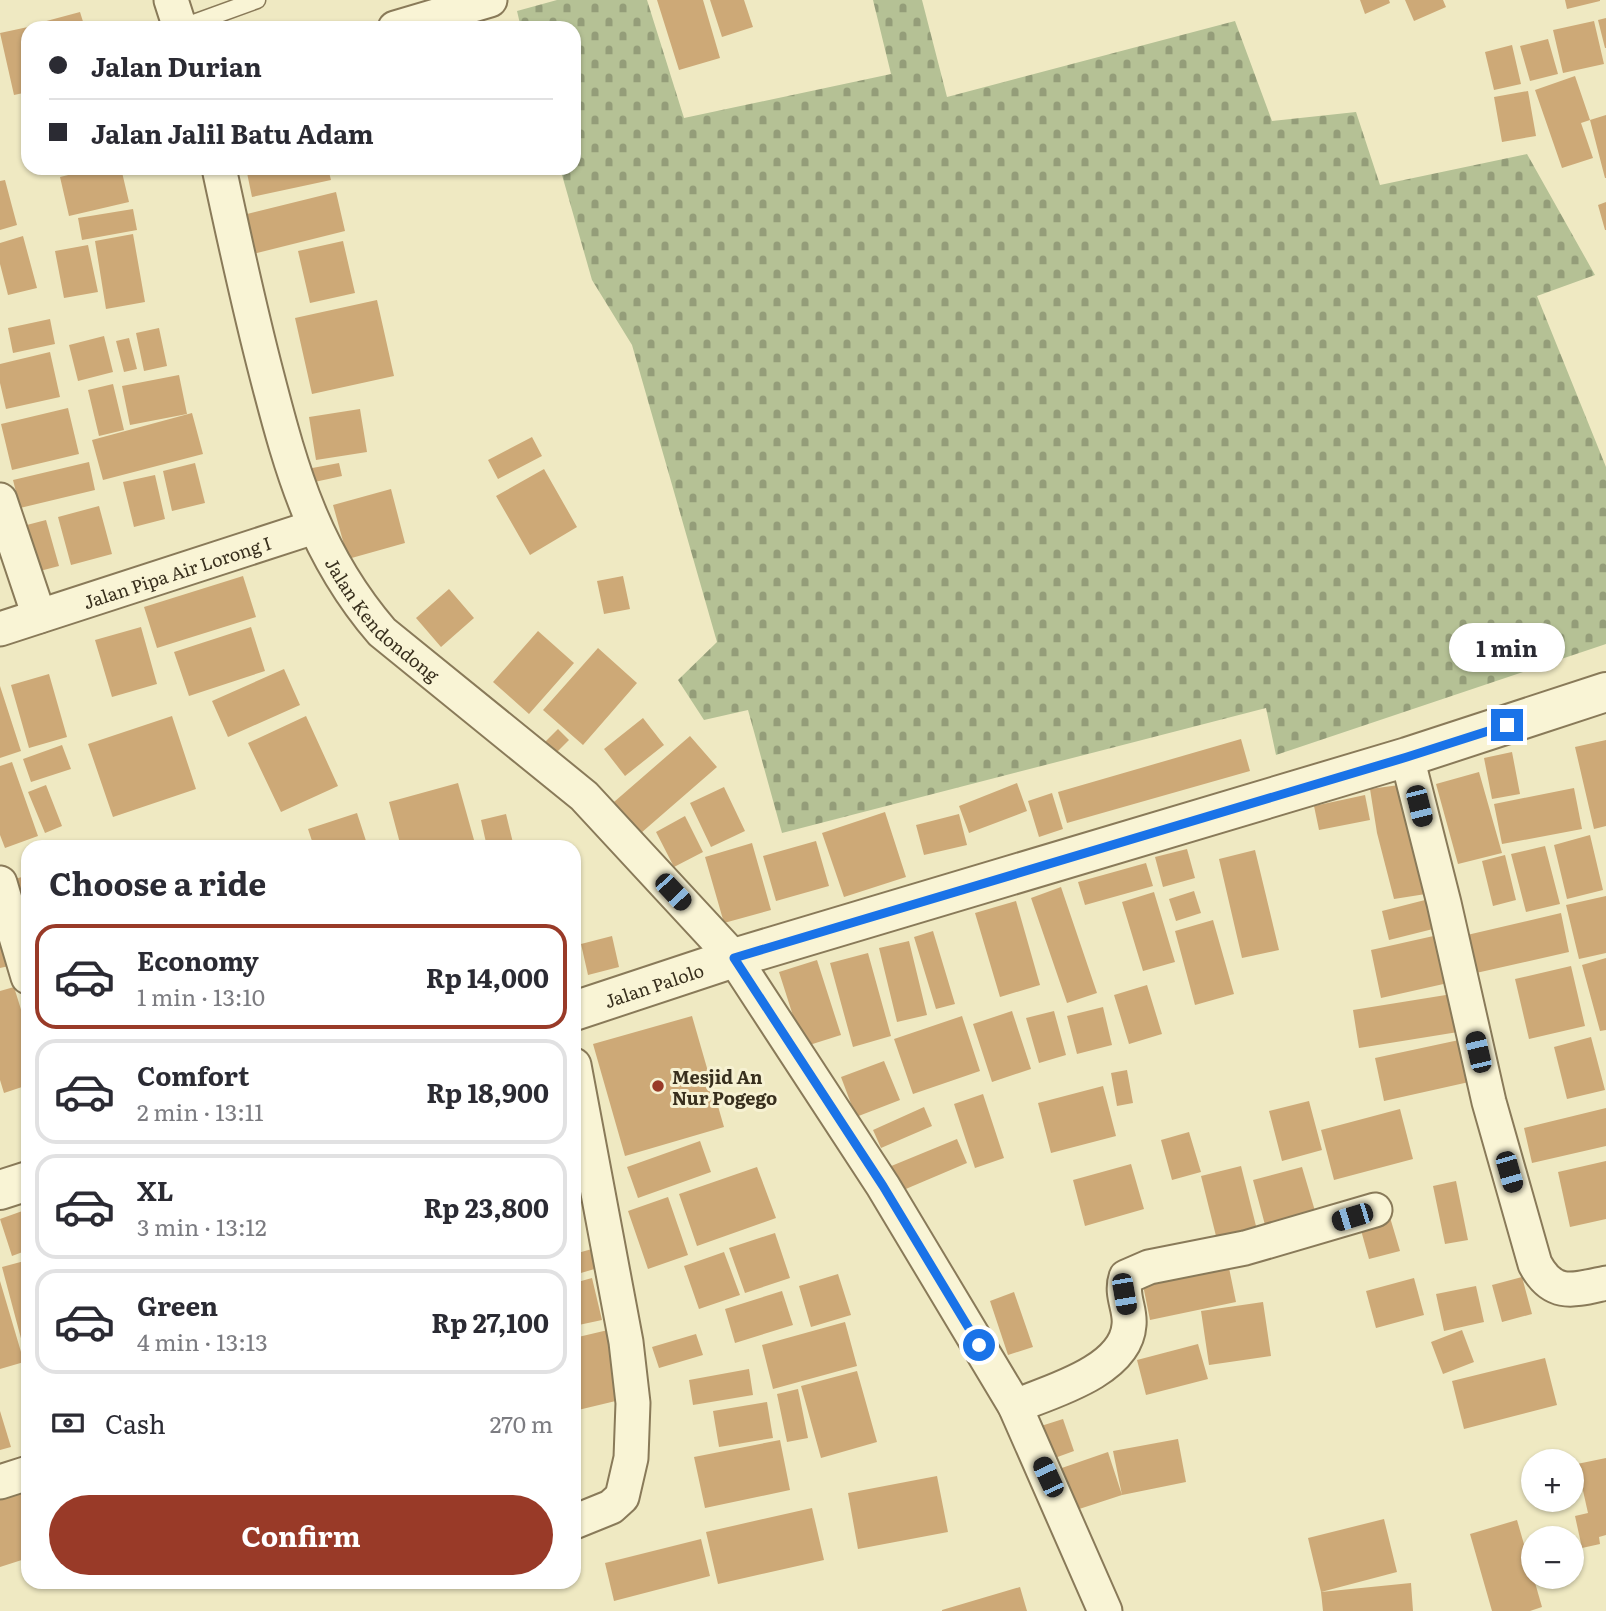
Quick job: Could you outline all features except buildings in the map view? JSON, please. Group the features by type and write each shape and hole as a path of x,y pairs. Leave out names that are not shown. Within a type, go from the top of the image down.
{"street":[{"path":"171,0 178,21"},
{"path":"419,21 490,0"},
{"name":"Jalan Kendondong","path":"221,175 252,318 286,451 314,527 331,561 359,606 382,632 584,796 734,958 883,1186 1015,1406 1105,1611"},
{"path":"0,499 38,616"},
{"name":"Jalan Pipa Air Lorong I","path":"0,629 314,527"},
{"name":"Jalan Palolo","path":"581,1009 734,958 1407,757 1606,692"},
{"path":"1407,757 1444,903 1489,1102 1535,1264 1542,1277 1550,1285 1560,1289 1606,1283"},
{"path":"0,883 21,954"},
{"path":"581,1102 626,1342 633,1403 631,1458 622,1497 611,1507 581,1519"},
{"path":"1015,1406 1091,1373 1115,1355 1130,1324 1123,1285 1126,1278 1136,1272 1245,1248 1375,1210"},
{"path":"0,1482 21,1475"}],"lane":[{"path":"199,21 257,0"}],"green space":[{"path":"557,0 647,0 684,118 891,74 873,0 922,0 947,97 1235,21 1272,121 1356,112 1380,185 1527,154 1595,275 1537,296 1606,467 1606,644 1276,755 1266,708 782,833 748,710 704,720 678,680 717,642 632,345 592,280 562,175 581,175 581,21 519,21 517,11"}],"place":[{"name":"Mesjid An Nur Pogego","path":"658,1086"}],"route":[{"path":"979,1345 883,1186 734,958 1507,725"}]}
